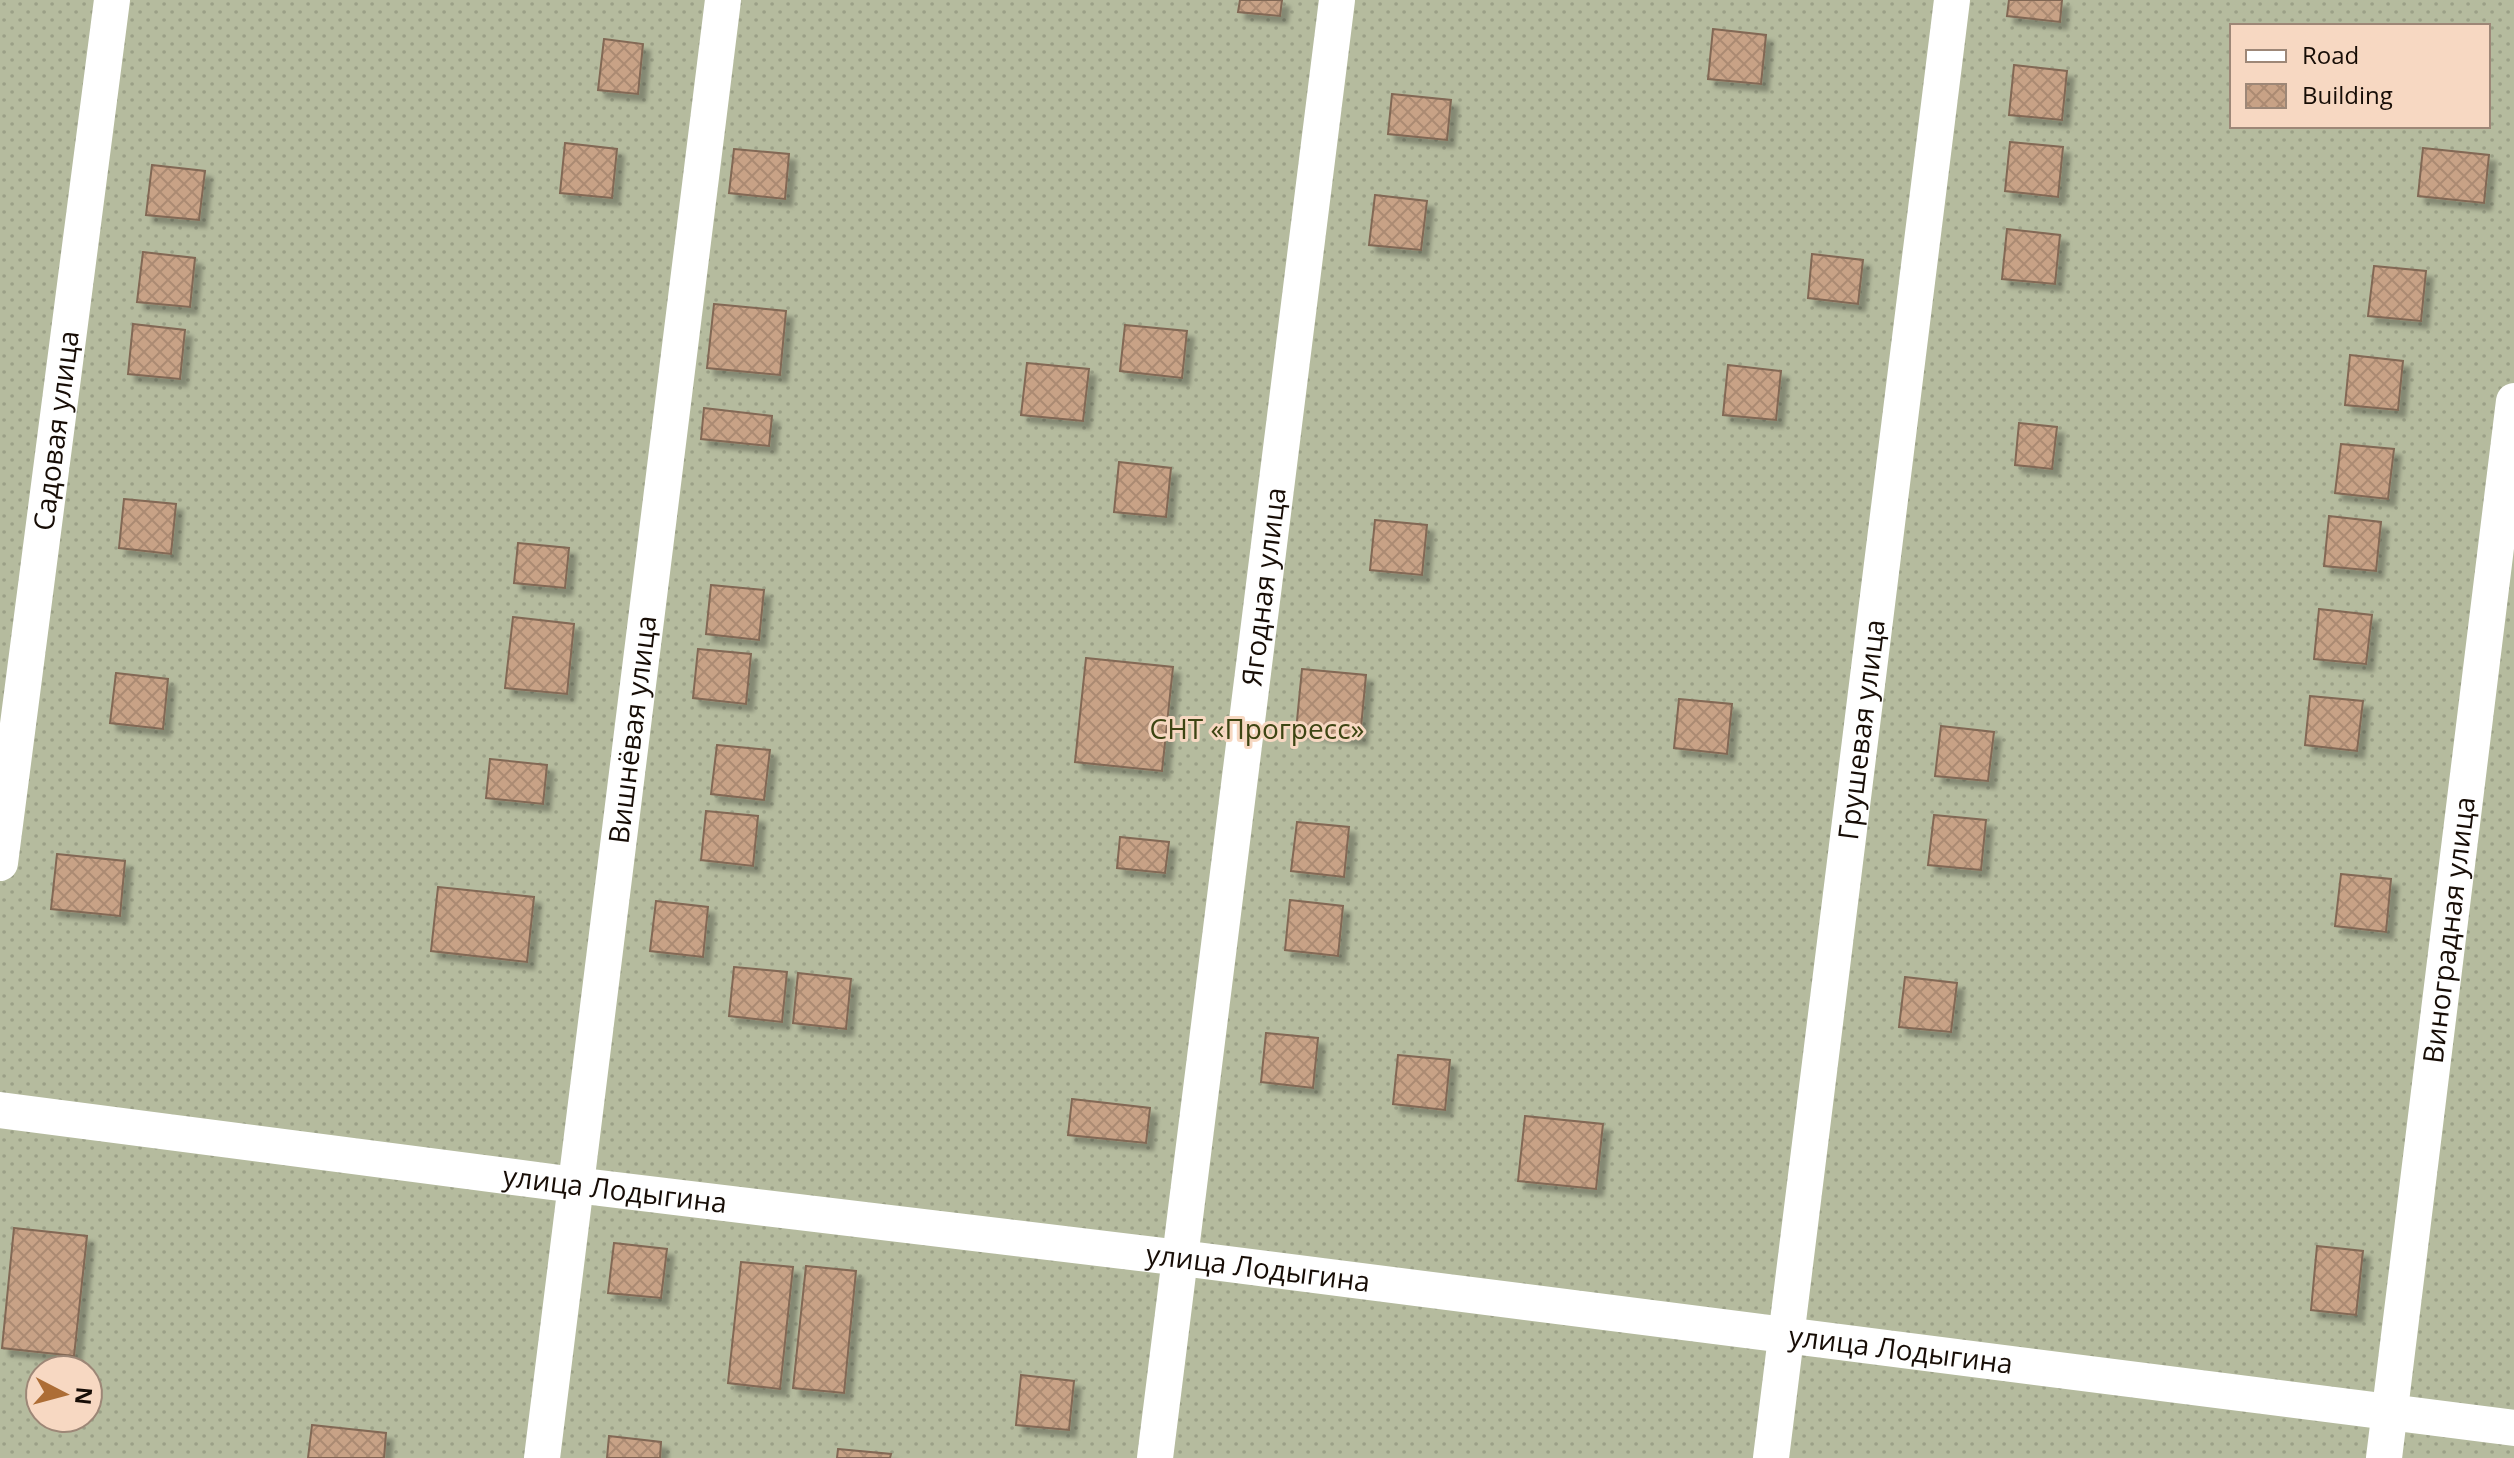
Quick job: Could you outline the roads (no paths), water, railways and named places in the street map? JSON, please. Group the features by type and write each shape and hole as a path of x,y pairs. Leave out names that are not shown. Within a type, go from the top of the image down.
{"street":[{"name":"Садовая улица","path":"0,863 112,0"},
{"name":"Вишнёвая улица","path":"542,1458 723,0"},
{"name":"Ягодная улица","path":"1155,1458 1337,0"},
{"name":"Грушевая улица","path":"1771,1458 1952,0"},
{"name":"Виноградная улица","path":"2384,1458 2514,401"},
{"name":"улица Лодыгина","path":"0,1110 2514,1428"}],"park label":[{"name":"СНТ «Прогресс»","path":"1257,729"}]}
